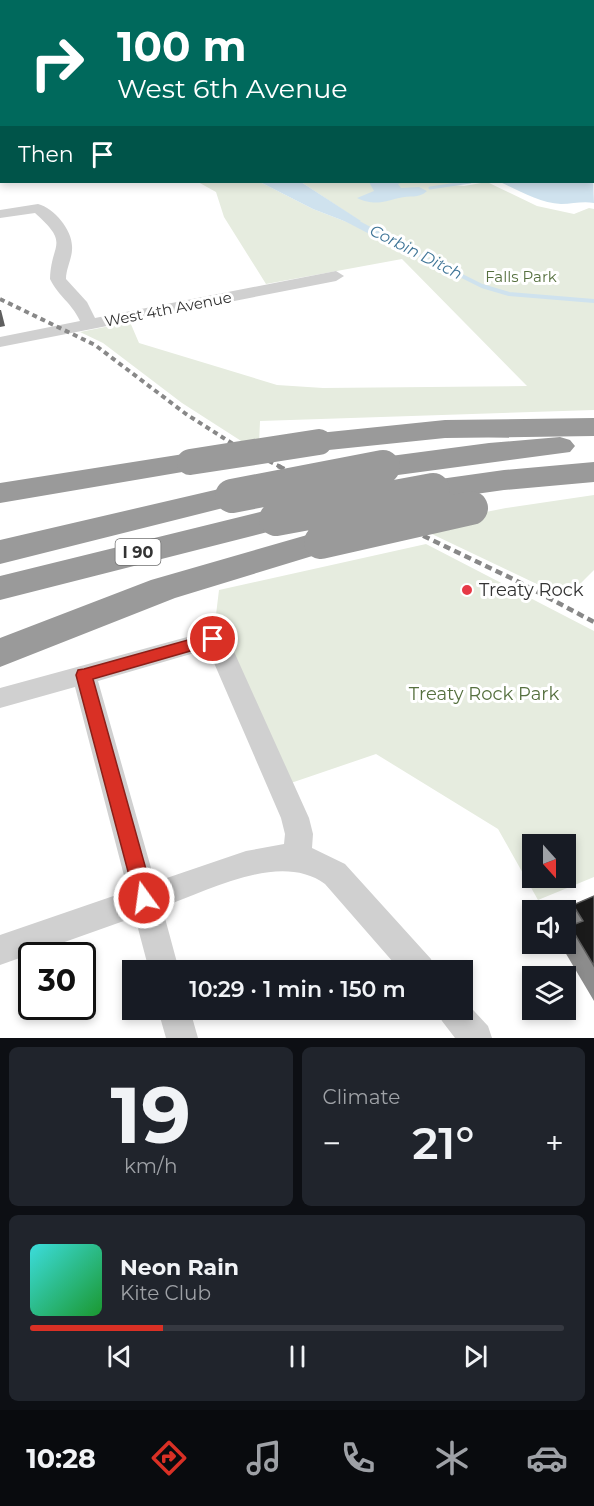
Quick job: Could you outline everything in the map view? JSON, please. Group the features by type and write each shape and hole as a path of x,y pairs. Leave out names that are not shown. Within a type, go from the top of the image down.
{"highway":[{"path":"0,493 319,442 445,429 594,427"},
{"name":"I 90","path":"0,552 231,496 383,467 536,447 594,444"},
{"name":"I 90","path":"0,588 276,519 433,490 504,480 594,472"},
{"path":"0,653 163,590 321,542 471,508 594,488"}],"street":[{"path":"0,216 40,209 55,223 64,237 64,256 58,273 59,283 81,305 90,325"},
{"name":"West 4th Avenue","path":"0,342 336,276"},
{"path":"0,698 213,639 219,645 295,818 299,834 297,858"},
{"path":"84,675 161,960"},
{"path":"0,950 144,898 256,861 276,857 297,858 318,863 335,874 411,960"},
{"path":"177,1020 182,1038"},
{"path":"461,1020 476,1038"}],"green space":[{"name":"Falls Park","path":"200,183 262,183 313,209 352,224 360,221 303,183 453,183 464,186 489,183 537,206 574,214 589,208 594,209 594,410 260,421 259,445 249,446 182,403 103,343 80,332 130,322 139,343 277,385 323,388 527,386 402,259 266,284 224,217 216,192"},
{"path":"594,495 594,570 566,598 415,526 506,508"},
{"name":"Treaty Rock Park","path":"426,544 594,631 594,877 576,884 576,834 522,834 522,872 498,829 376,754 288,784 214,631 204,626 215,623 219,590"},
{"name":"Treaty Rock Park","path":"531,888 567,888 538,900"}],"water":[{"path":"262,183 303,183 361,221 352,224 313,209"},
{"path":"370,183 401,183 398,184 401,188 419,187 427,191 417,196 378,202 357,198 374,191"},
{"path":"502,183 593,183 594,203 561,204 529,196"}],"building":[{"path":"594,896 594,966 576,936 576,924 583,921 576,910 576,904"}],"waterway":[{"path":"430,188 463,183"},
{"name":"Corbin Ditch","path":"339,214 406,249"},
{"name":"Corbin Ditch","path":"406,249 453,272"},
{"name":"Corbin Ditch","path":"450,270 482,286 509,294 594,301"}],"railway":[{"path":"0,299 95,345 186,414 233,444 281,467"},
{"path":"278,466 513,579 594,622"}],"place":[{"name":"Treaty Rock","path":"467,590"}],"route":[{"path":"144,898 84,675 213,639"}]}
